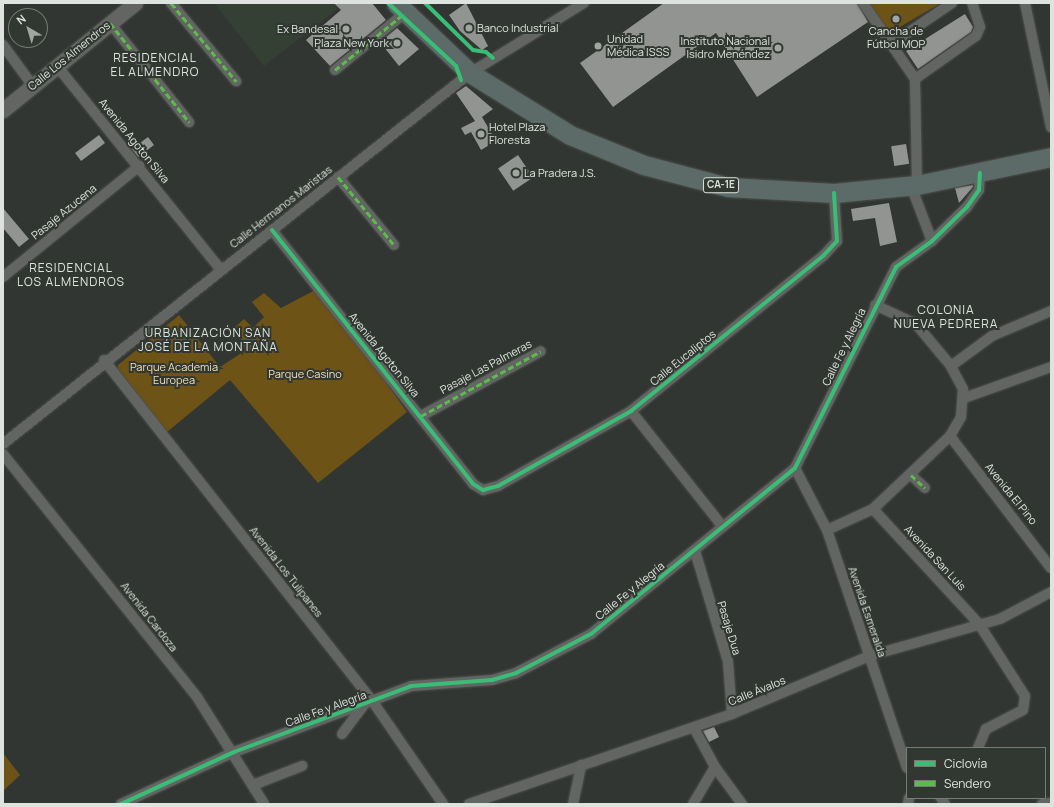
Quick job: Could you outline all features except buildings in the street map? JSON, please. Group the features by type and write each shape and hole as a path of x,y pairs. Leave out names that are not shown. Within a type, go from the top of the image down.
{"highway":[{"name":"CA-1E","path":"404,6 474,70 503,92 570,135 644,165 728,186 834,193 914,185 980,173 1051,157"}],"street":[{"name":"Calle Los Almendros","path":"3,110 135,3"},
{"path":"171,3 236,81"},
{"name":"Calle Hermanos Maristas","path":"3,444 104,360 272,230 474,70 584,3"},
{"path":"863,3 890,45 915,79 914,185 932,241"},
{"path":"890,45 952,3"},
{"path":"915,79 976,36 980,27 972,3"},
{"path":"1025,3 1051,127"},
{"path":"335,70 404,6"},
{"path":"110,23 189,122"},
{"path":"3,45 33,86"},
{"name":"Avenida Agoton Silva","path":"57,66 139,166 220,269"},
{"name":"Pasaje Azucena","path":"3,277 139,166"},
{"name":"Calle Fe y Alegría","path":"121,804 234,752 411,686 492,680 516,673 591,634 695,551 722,526 795,468 875,305 896,267 932,241 975,195 980,173"},
{"path":"338,177 394,244"},
{"name":"Calle Eucaliptos","path":"483,490 498,486 632,411 824,255 837,241 834,193"},
{"name":"Avenida Agoton Silva","path":"272,230 421,416 473,484 483,490"},
{"path":"827,530 873,509 911,475 950,436 961,417 964,398 951,366 916,324 875,305"},
{"path":"951,366 992,336 1051,311"},
{"name":"Pasaje Las Palmeras","path":"421,416 542,351"},
{"name":"Avenida Los Tulipanes","path":"104,360 368,703 443,804"},
{"path":"964,398 1051,368"},
{"path":"632,411 722,526"},
{"name":"Avenida El Pino","path":"950,436 1051,568"},
{"name":"Avenida Cardoza","path":"3,454 197,697 234,752 264,804"},
{"name":"Avenida Esmeralda","path":"795,468 827,530 906,765"},
{"path":"911,475 924,488"},
{"name":"Avenida San Luis","path":"873,509 979,624 1025,696 1026,706 986,729 978,747"},
{"name":"Pasaje Dua","path":"695,551 728,662 732,714"},
{"name":"Calle Ávalos","path":"469,804 581,764 694,728 732,714 869,656 1000,619 1051,592"},
{"path":"342,734 368,703"},
{"path":"694,728 714,767 742,804"},
{"path":"573,804 581,764"},
{"path":"253,784 302,766"},
{"path":"693,804 714,767"},
{"path":"1042,804 1051,803"}],"shaded area":[{"path":"214,3 345,3 264,66"}],"green space":[{"name":"Cancha de Fútbol MOP","path":"868,3 941,3 888,34"},
{"name":"Parque Casino","path":"319,288 407,412 318,483 230,380 167,432 118,369 118,365 179,315 220,367 246,350 233,329 244,319 253,328 264,317 252,302 264,293 281,308"},
{"path":"3,753 20,775 3,791"}],"marked path":[{"path":"171,3 236,81"},
{"path":"335,70 405,13"},
{"path":"110,23 189,122"},
{"path":"338,177 394,245"},
{"path":"421,416 541,351"},
{"path":"911,475 925,488"}],"cycle path":[{"path":"388,3 456,66 461,80"},
{"path":"425,3 473,50 486,52 493,58"},
{"path":"121,804 234,752 411,686 492,680 516,673 591,634 795,468 896,267 932,241 967,207 979,190 980,173"},
{"path":"272,230 473,484 483,490 498,486 631,411 824,255 837,241 834,193"}],"place":[{"name":"Cancha de Fútbol MOP","path":"896,19"},
{"name":"Banco Industrial","path":"469,28"},
{"name":"Ex Bandesal","path":"346,29"},
{"name":"Plaza New York","path":"397,43"},
{"name":"Unidad Médica ISSS","path":"598,46"},
{"name":"Instituto Nacional Isidro Menéndez","path":"778,48"},
{"name":"Hotel Plaza Floresta","path":"481,134"},
{"name":"La Pradera J.S.","path":"516,173"}],"district":[{"name":"RESIDENCIAL EL ALMENDRO","path":"155,65"},
{"name":"RESIDENCIAL LOS ALMENDROS","path":"71,275"},
{"name":"COLONIA NUEVA PEDRERA","path":"946,317"},
{"name":"URBANIZACIÓN SAN JOSÉ DE LA MONTAÑA","path":"208,340"}],"park label":[{"name":"Parque Academia Europea","path":"174,374"}]}
